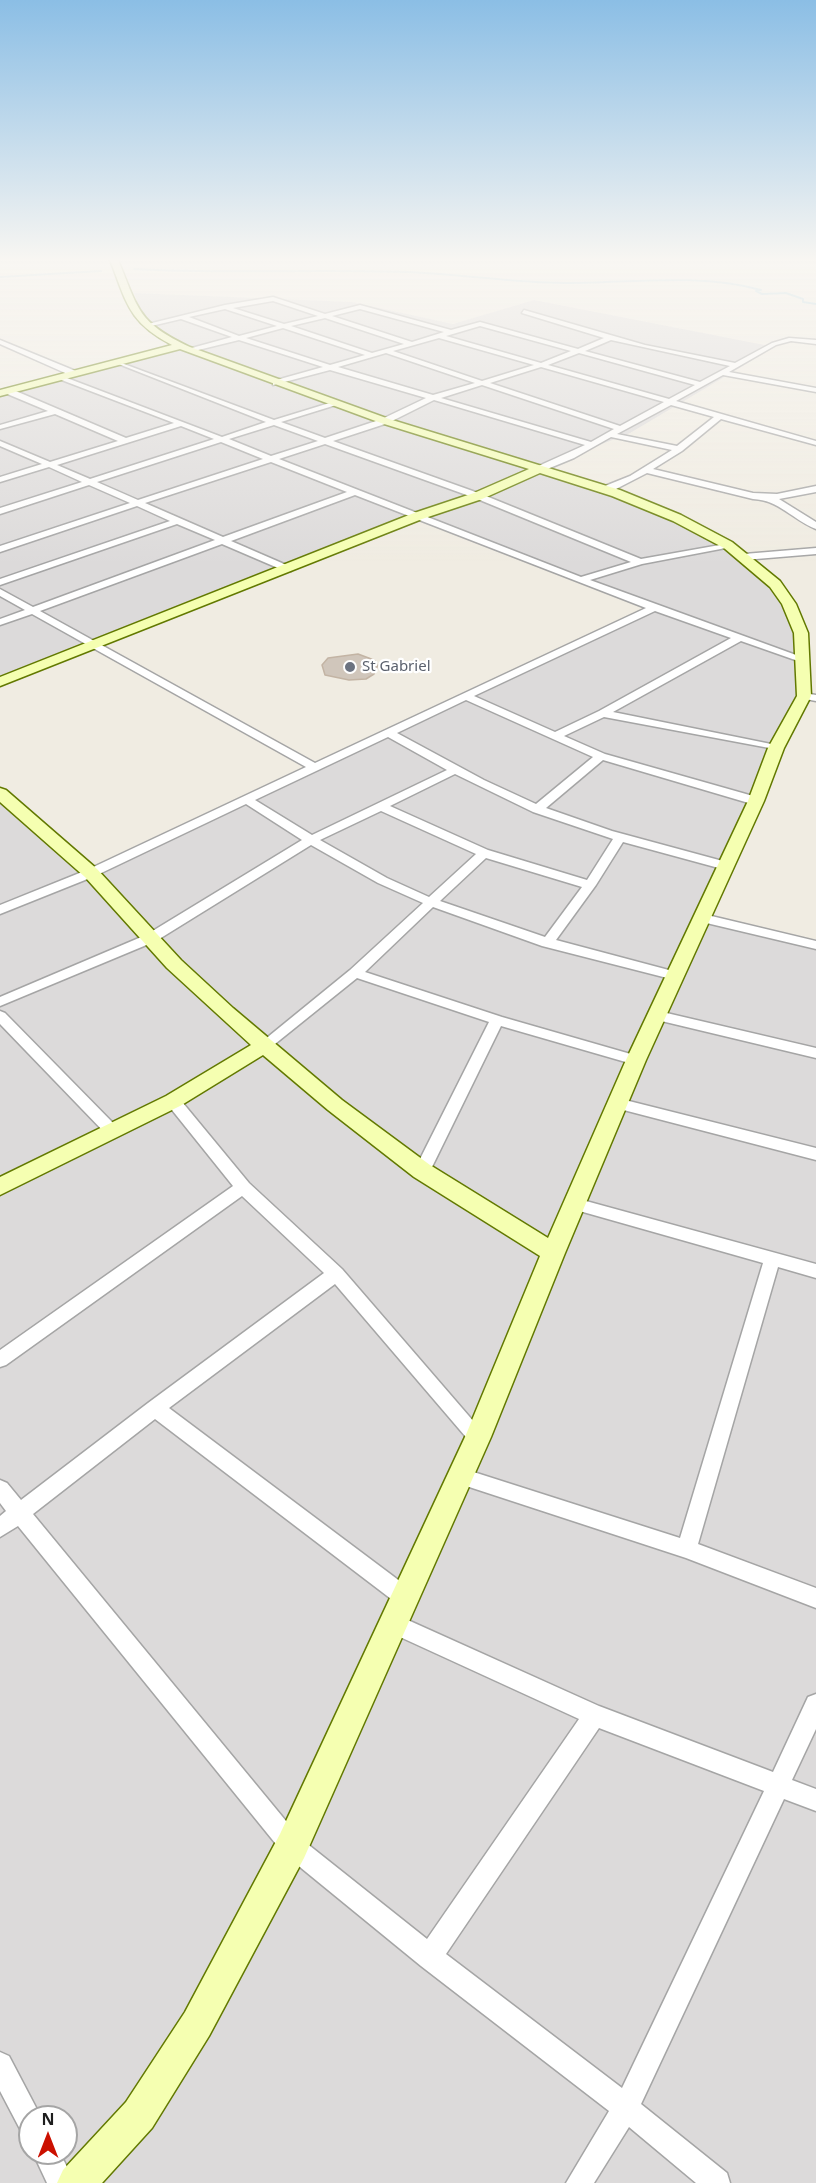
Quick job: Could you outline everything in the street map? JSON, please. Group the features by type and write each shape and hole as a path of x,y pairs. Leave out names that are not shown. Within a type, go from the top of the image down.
{"street":[{"path":"47,362 75,374"},
{"path":"4,392 118,362 273,422 478,496 640,562"},
{"path":"76,2183 139,2115 197,2024 292,1846 461,1476 553,1252 636,1060 658,1017 756,801 776,748 810,697 807,655 789,604 775,584 736,551 676,518 603,490 385,421 221,362"},
{"path":"311,362 591,444"},
{"path":"276,383 346,362"},
{"path":"417,362 621,429"},
{"path":"531,362 816,443"},
{"path":"0,549 385,421 435,397 550,362"},
{"path":"621,362 703,385"},
{"path":"720,362 736,365"},
{"path":"0,682 418,516 478,496 571,456 742,362"},
{"path":"722,373 814,389"},
{"path":"62,377 739,638 807,655"},
{"path":"4,392 126,441"},
{"path":"0,511 333,403"},
{"path":"0,427 56,411"},
{"path":"603,490 646,470 679,449 720,416"},
{"path":"0,480 179,424"},
{"path":"610,435 679,449"},
{"path":"0,443 288,568"},
{"path":"646,470 780,502 816,526"},
{"path":"753,496 777,497 816,489"},
{"path":"0,622 356,492"},
{"path":"0,582 180,520"},
{"path":"584,579 640,562 736,551 816,551"},
{"path":"0,592 314,767"},
{"path":"0,910 91,873 657,606"},
{"path":"555,736 603,713 739,638"},
{"path":"465,696 601,756 756,801"},
{"path":"603,713 776,748"},
{"path":"387,732 455,770 537,809 619,839 726,866"},
{"path":"537,809 601,756"},
{"path":"0,1002 150,938 311,840 455,770"},
{"path":"0,793 91,873 150,938 226,1013 335,1105 422,1171 553,1252"},
{"path":"247,800 352,864 430,901 547,943 675,976"},
{"path":"380,806 484,853 590,885"},
{"path":"547,943 590,885 619,839"},
{"path":"0,1187 173,1101 265,1045 355,973 484,853"},
{"path":"703,918 816,945"},
{"path":"355,973 497,1020 636,1060"},
{"path":"0,1016 112,1131"},
{"path":"658,1017 816,1053"},
{"path":"422,1171 497,1020"},
{"path":"173,1101 243,1187 336,1274 478,1437"},
{"path":"617,1104 816,1154"},
{"path":"0,1360 243,1187"},
{"path":"575,1204 816,1271"},
{"path":"687,1549 772,1259"},
{"path":"0,1528 155,1408 336,1274"},
{"path":"155,1408 406,1598"},
{"path":"461,1476 687,1549 816,1598"},
{"path":"0,1489 292,1846 430,1957 626,2108 717,2183"},
{"path":"394,1624 595,1715 816,1800"},
{"path":"579,2183 626,2108 816,1705"},
{"path":"430,1957 595,1715"},
{"path":"0,2065 21,2105"},
{"path":"52,2165 62,2183"}],"shaded area":[{"path":"123,362 750,362 630,433 539,469 618,495 728,545 789,604 803,650 801,695 702,922 816,950 816,2183 0,2183 0,793 98,870 664,607 421,517 0,680 0,395"}],"building":[{"name":"St Gabriel","path":"358,654 374,660 378,665 374,674 366,679 349,680 325,675 322,665 328,658"}],"place":[{"name":"St Gabriel","path":"350,667"}]}
